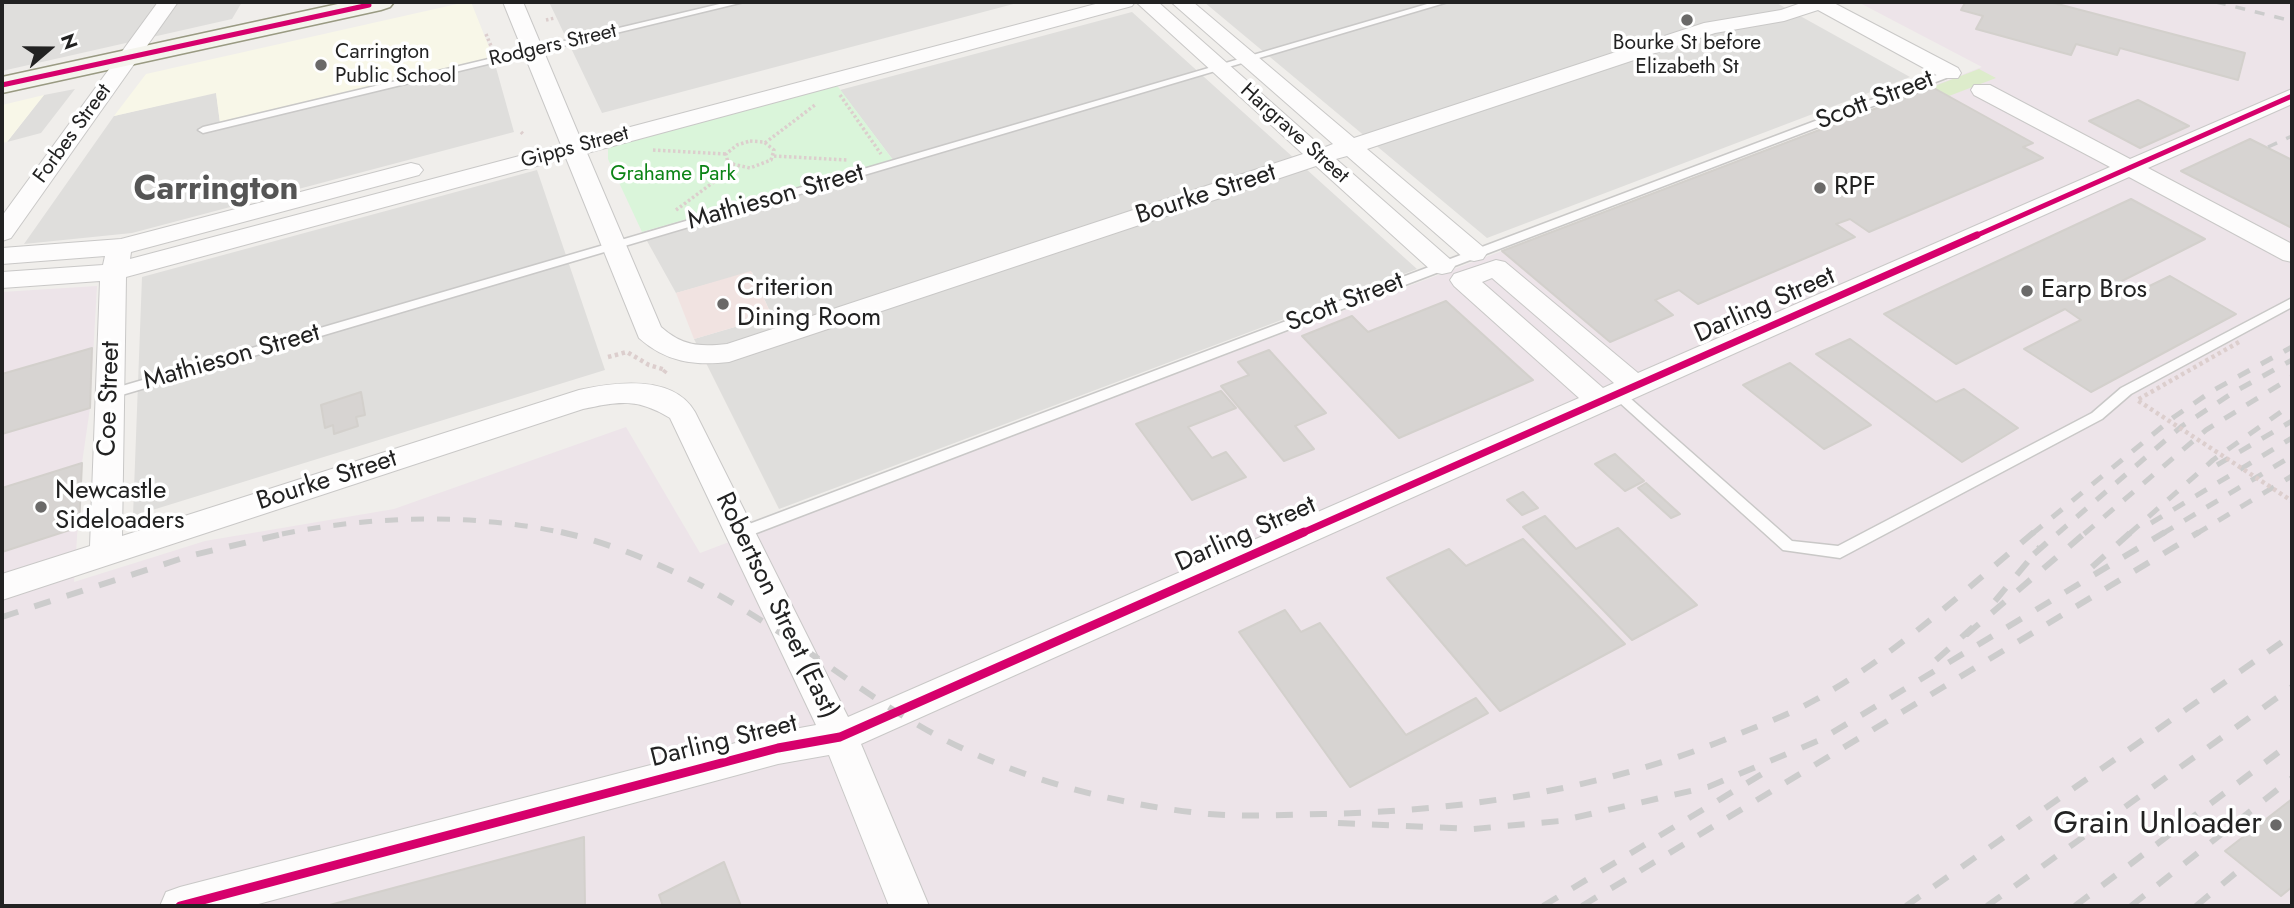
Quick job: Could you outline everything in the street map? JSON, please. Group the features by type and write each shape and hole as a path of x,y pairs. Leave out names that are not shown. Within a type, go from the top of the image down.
{"main road":[{"path":"2,85 382,2"}],"street":[{"name":"Forbes Street","path":"2,233 168,2"},
{"path":"513,2 614,246"},
{"name":"Gipps Street","path":"2,280 117,259 570,139 802,88 966,35 1057,2"},
{"name":"Gipps Street","path":"966,35 1125,2"},
{"name":"Hargrave Street","path":"1146,2 1442,266"},
{"name":"Hargrave Street","path":"1181,2 1474,253"},
{"name":"Bourke Street","path":"1711,27 1757,2"},
{"path":"1819,3 1950,73"},
{"name":"Bourke Street","path":"614,246 649,332 664,347 699,357 729,353 1711,27 1784,15 1819,3"},
{"path":"1982,90 2292,254"},
{"name":"Darling Street","path":"180,906 778,748 840,737 2292,96"},
{"name":"Gipps Street","path":"2,256 117,259"},
{"name":"Coe Street","path":"106,553 117,259"},
{"path":"1496,268 1617,394 1463,280 1496,268"},
{"name":"Bourke Street","path":"2,587 579,400 605,394 639,393 659,385"},
{"name":"Robertson Street (East)","path":"659,385 681,412 840,737 909,906"}],"lane":[{"name":"Rodgers Street","path":"203,130 739,2"},
{"name":"Mathieson Street","path":"110,394 1443,2"},
{"name":"Scott Street","path":"741,533 1950,73"},
{"path":"1617,394 1787,546 1840,552 2096,416 2126,391 2292,302"}],"path":[{"path":"546,20 555,18"},
{"path":"765,143 802,88"},
{"path":"835,89 886,162"},
{"path":"643,149 726,154 745,142 765,143 774,150 774,156"},
{"path":"726,154 728,163 734,167 750,168 762,165 774,156 849,160"},
{"path":"672,213 734,167"},
{"path":"2239,342 2137,400 2292,500"},
{"path":"608,357 627,352 649,365 666,370 659,385"}],"shaded area":[{"path":"2,2 242,2 232,19 2,71"},
{"name":"Carrington Public School","path":"471,2 493,57 220,123 216,93 114,116 146,74"},
{"path":"549,2 1021,2 602,113"},
{"path":"1204,2 1775,2 1910,77 1487,238"},
{"path":"1858,2 2292,2 2292,906 2,906 2,292 97,286 90,408 82,463 74,582 205,541 394,509 626,427 700,553 1982,67"},
{"path":"1132,12 1417,269 779,509 694,339 772,316 752,272 676,293 642,232 893,160 840,90"},
{"path":"493,57 514,132 132,233 24,244 114,116 216,92 220,123"},
{"path":"75,89 41,133 7,142 44,95"},
{"path":"44,95 7,142 2,143 2,105"},
{"path":"537,170 605,370 133,516 142,277"},
{"name":"Criterion Dining Room","path":"751,271 772,316 694,339 676,293"}],"green space":[{"path":"1979,69 1996,78 1949,96 1932,87"},
{"name":"Grahame Park","path":"836,84 893,160 642,232 608,159 608,149 619,142"}],"building":[{"path":"1959,2 2050,2 2245,53 2238,80 2120,48 2117,55 2076,44 2071,55 1976,29 1983,16 1961,10 1965,3"},
{"name":"RPF","path":"1932,87 2033,143 2023,147 2043,158 1869,232 1850,219 1836,224 1855,237 1698,304 1679,290 1655,300 1673,315 1610,342 1502,251"},
{"path":"2138,100 2189,126 2140,148 2089,121"},
{"path":"2250,139 2292,160 2292,228 2181,171"},
{"name":"Earp Bros","path":"2131,199 2205,239 2112,286 2129,296 2170,276 2236,314 2091,392 2024,349 2081,320 2065,309 1956,364 1884,314"},
{"path":"1446,301 1533,380 1399,438 1302,336 1352,316 1368,332"},
{"path":"1850,339 1936,402 1964,389 2018,428 1962,462 1816,354"},
{"path":"92,348 90,408 2,434 2,374"},
{"path":"1269,350 1326,413 1295,426 1314,449 1284,461 1221,386 1249,375 1238,362"},
{"path":"1790,363 1871,425 1824,449 1743,385"},
{"path":"1221,391 1236,408 1188,427 1212,458 1226,452 1246,477 1192,500 1136,424"},
{"path":"361,392 365,415 356,417 358,426 334,434 333,425 325,428 321,405"},
{"path":"1615,454 1644,481 1625,491 1595,464"},
{"name":"Newcastle Sideloaders","path":"82,463 79,527 2,552 2,488"},
{"path":"1646,483 1680,514 1671,518 1638,488"},
{"path":"1523,492 1538,508 1522,515 1507,500"},
{"path":"1545,516 1576,549 1618,528 1697,605 1632,640 1523,527"},
{"path":"1523,539 1625,644 1500,711 1387,578 1449,549 1466,566"},
{"path":"1285,610 1301,632 1320,623 1406,735 1476,698 1488,713 1350,787 1239,632"},
{"name":"Grain Unloader","path":"2292,799 2292,887 2281,896 2225,851"},
{"path":"584,837 585,906 326,906"},
{"path":"724,862 741,906 663,906 659,895"}],"railway":[{"path":"2216,2 2292,21"},
{"path":"2268,147 2292,136"},
{"path":"2032,534 2174,417 2212,391 2292,347"},
{"path":"2057,534 2182,426 2234,392 2292,360"},
{"path":"2084,534 2206,430 2292,377"},
{"path":"2129,534 2213,460 2292,404"},
{"path":"2217,465 2292,421"},
{"path":"2151,523 2292,438"},
{"path":"2162,534 2292,456"},
{"path":"2196,534 2292,476"},
{"path":"284,534 354,523 425,519 497,522 567,534"},
{"path":"284,534 291,532"},
{"path":"561,532 567,534"},
{"path":"567,534 650,561 708,589 762,621 919,726 966,750 1024,774 1054,784 1147,806 1251,816 1376,812 1483,802 1588,782 1691,752 1788,714 1845,682 1929,621 2034,532"},
{"path":"2035,553 2059,532"},
{"path":"1966,635 2086,532"},
{"path":"2092,567 2131,532"},
{"path":"1338,823 1473,829 1560,821 1708,787 1820,740 2165,532"},
{"path":"1582,906 2199,532"},
{"path":"2,617 189,556 284,534"},
{"path":"2035,553 2040,547"},
{"path":"1995,601 2035,553"},
{"path":"1936,660 1973,627"},
{"path":"1906,906 2292,635"},
{"path":"1987,906 2292,687"},
{"path":"2075,906 2292,742"},
{"path":"1543,906 1772,768"},
{"path":"2131,906 2292,778"},
{"path":"2196,906 2244,866"}],"cycle path":[{"path":"2,85 369,5"},
{"path":"180,906 778,748 840,737 2292,96"}],"place":[{"name":"Bourke St before Elizabeth St","path":"1687,20"},
{"name":"Carrington Public School","path":"321,65"},
{"name":"RPF","path":"1820,188"},
{"name":"Earp Bros","path":"2027,291"},
{"name":"Criterion Dining Room","path":"723,304"},
{"name":"Newcastle Sideloaders","path":"41,507"},
{"name":"Grain Unloader","path":"2276,825"}],"district":[{"name":"Carrington","path":"216,191"}]}
